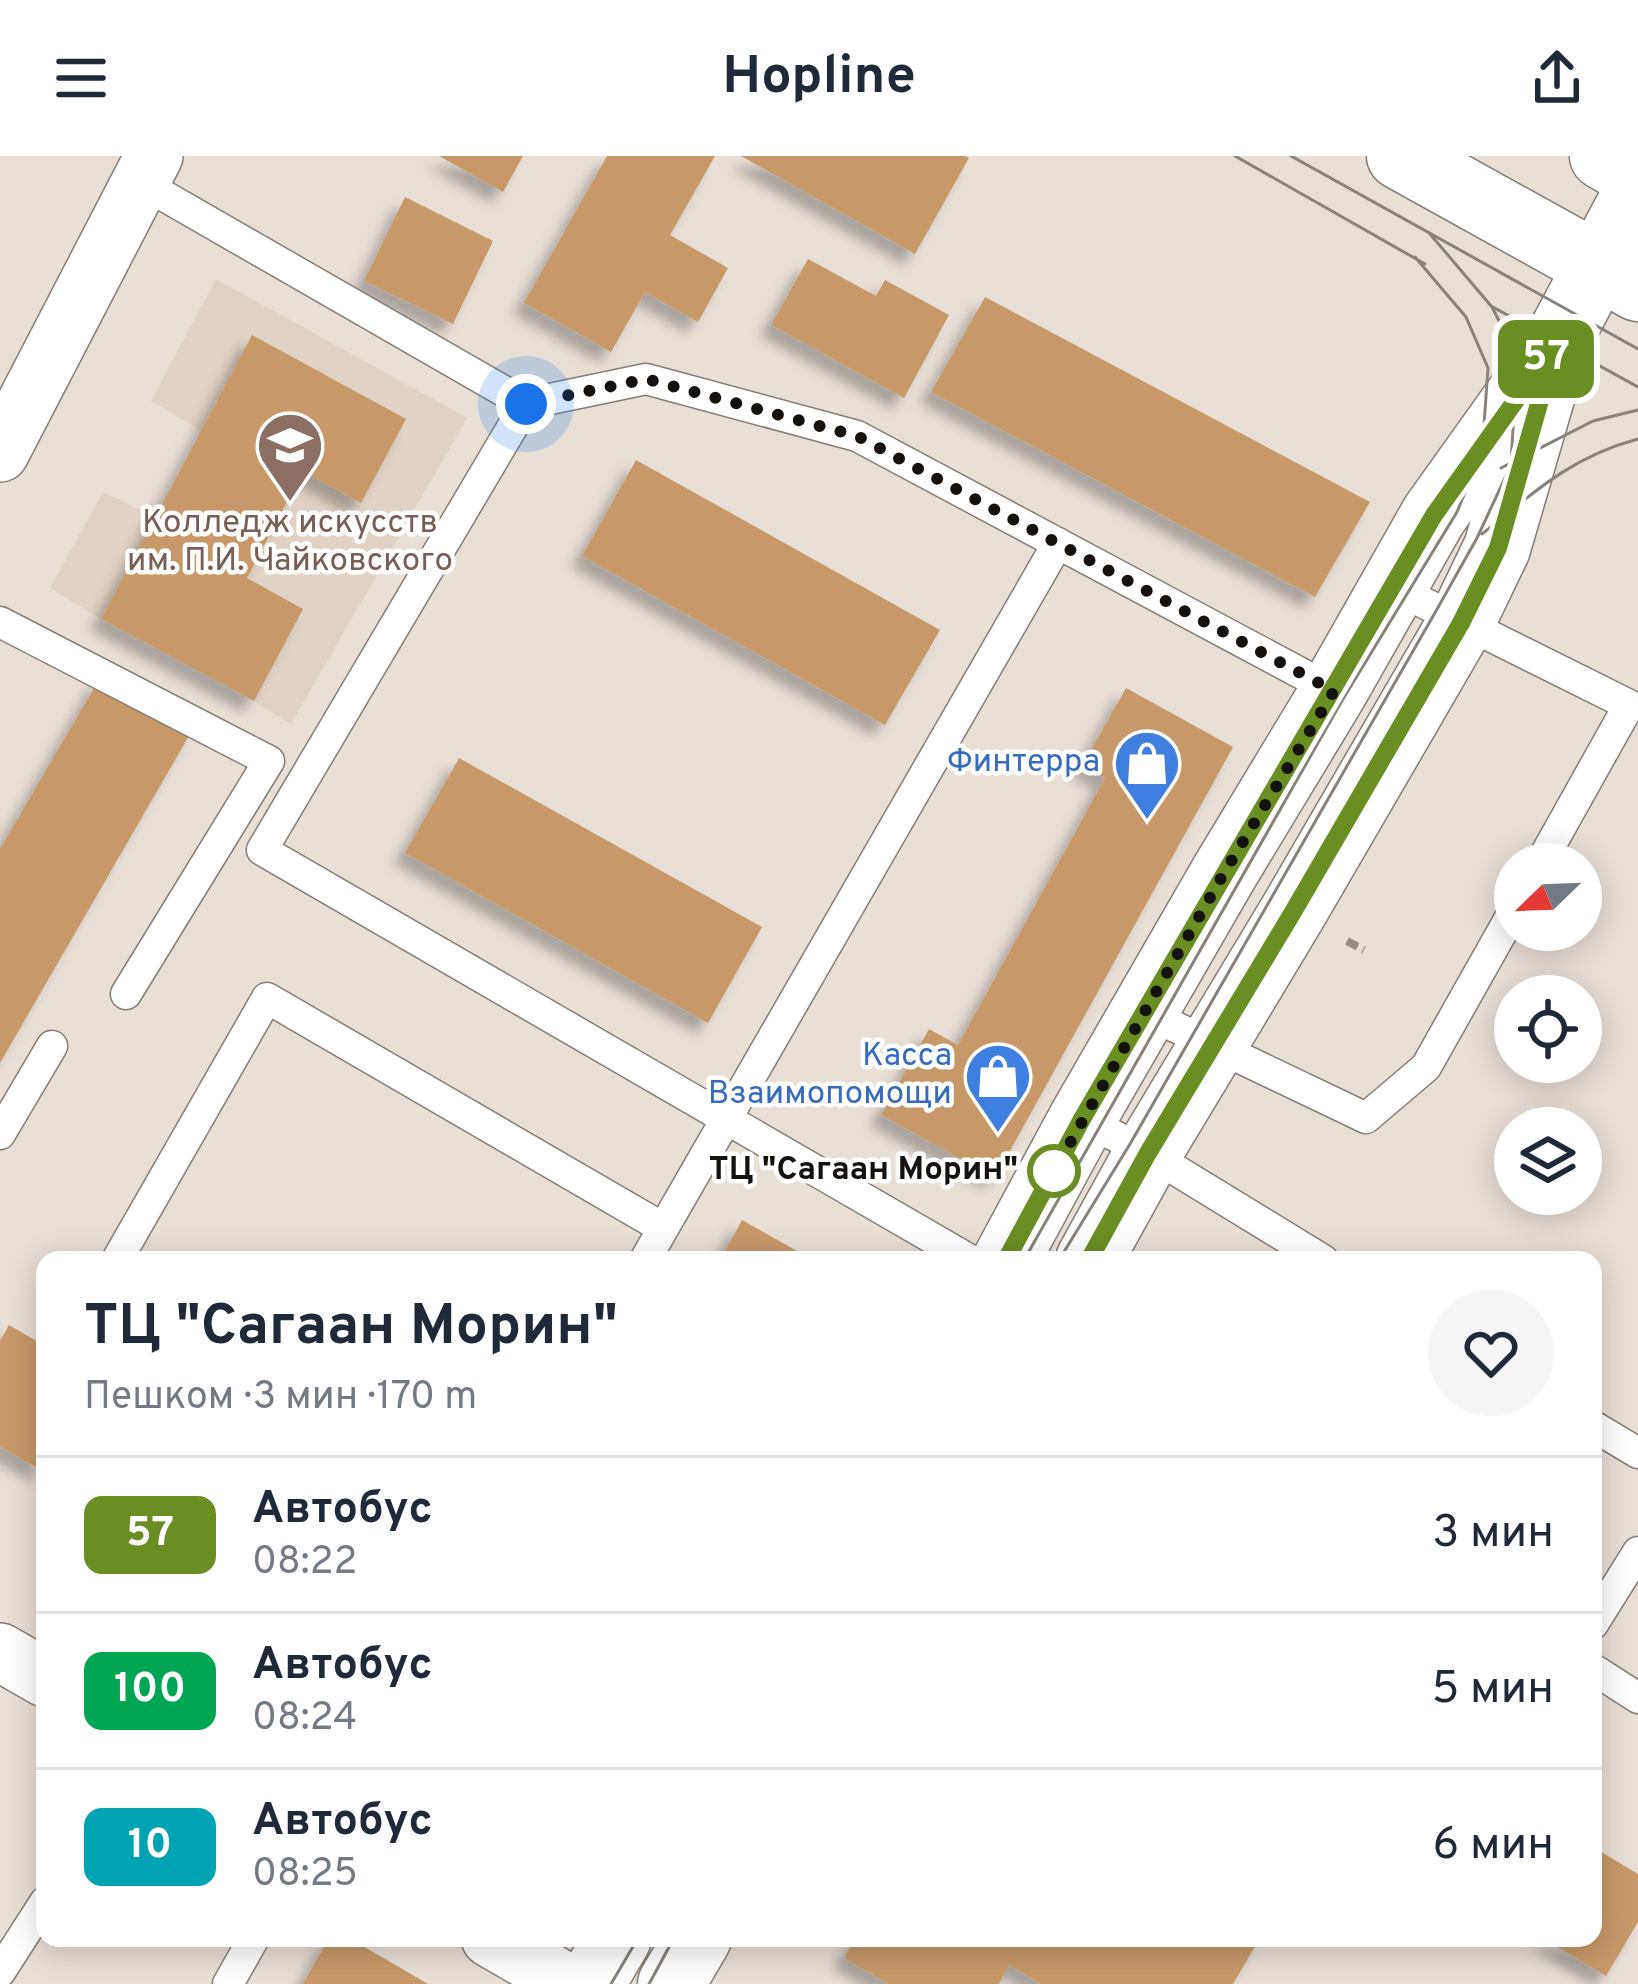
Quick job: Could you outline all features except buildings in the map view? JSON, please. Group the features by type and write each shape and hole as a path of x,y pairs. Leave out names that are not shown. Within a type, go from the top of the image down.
{"street":[{"path":"1400,156 1618,276"},
{"path":"1603,156 1638,176"},
{"path":"0,453 147,169"},
{"path":"1011,1251 1082,1119 1434,515 1556,344 1618,276 1638,190"},
{"path":"1094,1251 1461,623 1498,548 1556,344"},
{"path":"0,1652 36,1673"},
{"path":"505,1947 569,1984"},
{"path":"591,1984 613,1947"},
{"path":"671,1984 693,1947"}],"lane":[{"path":"147,169 526,404 646,379 857,436 1334,691"},
{"path":"526,404 262,850 954,1251"},
{"path":"650,1251 1058,543"},
{"path":"1394,588 1629,705 1552,843"},
{"path":"0,622 269,761 126,994"},
{"path":"1144,1012 1366,1118 1426,1067 1494,946"},
{"path":"122,1251 267,998 663,1228"},
{"path":"0,1134 52,1046"},
{"path":"1082,1119 1148,1153 1308,1251"},
{"path":"1602,1432 1638,1454"},
{"path":"1602,1610 1638,1552"},
{"path":"1602,1675 1638,1698"},
{"path":"0,1972 36,1916"},
{"path":"228,1984 249,1947"}],"shaded area":[{"name":"Колледж искусств им. П.И. Чайковского","path":"216,279 467,418 291,724 50,588 103,492 155,517 202,431 151,401"}],"tram line":[{"path":"1235,156 1425,264"},
{"path":"1291,156 1638,349"},
{"path":"1065,1251 1436,611 1511,465 1517,356 1492,307 1430,234"},
{"path":"1029,1251 1343,699 1457,512 1476,466 1488,368 1466,317 1415,257"},
{"path":"1491,306 1638,387"},
{"path":"1501,468 1593,421 1638,410"},
{"path":"1482,534 1573,466 1638,439"},
{"path":"611,1984 633,1947"},
{"path":"649,1984 669,1947"}],"bus line":[{"name":"57","path":"1011,1251 1082,1119 1434,515 1556,344 1498,548 1461,623 1094,1251"}],"place":[{"name":"Колледж искусств им. П.И. Чайковского","path":"290,504"},
{"name":"Финтерра","path":"1147,822"},
{"name":"Касса Взаимопомощи","path":"998,1135"},
{"name":"ТЦ \"Сагаан Морин\"","path":"1054,1171"}],"route":[{"path":"526,404 646,379 857,436 1334,691 1054,1171"}]}
